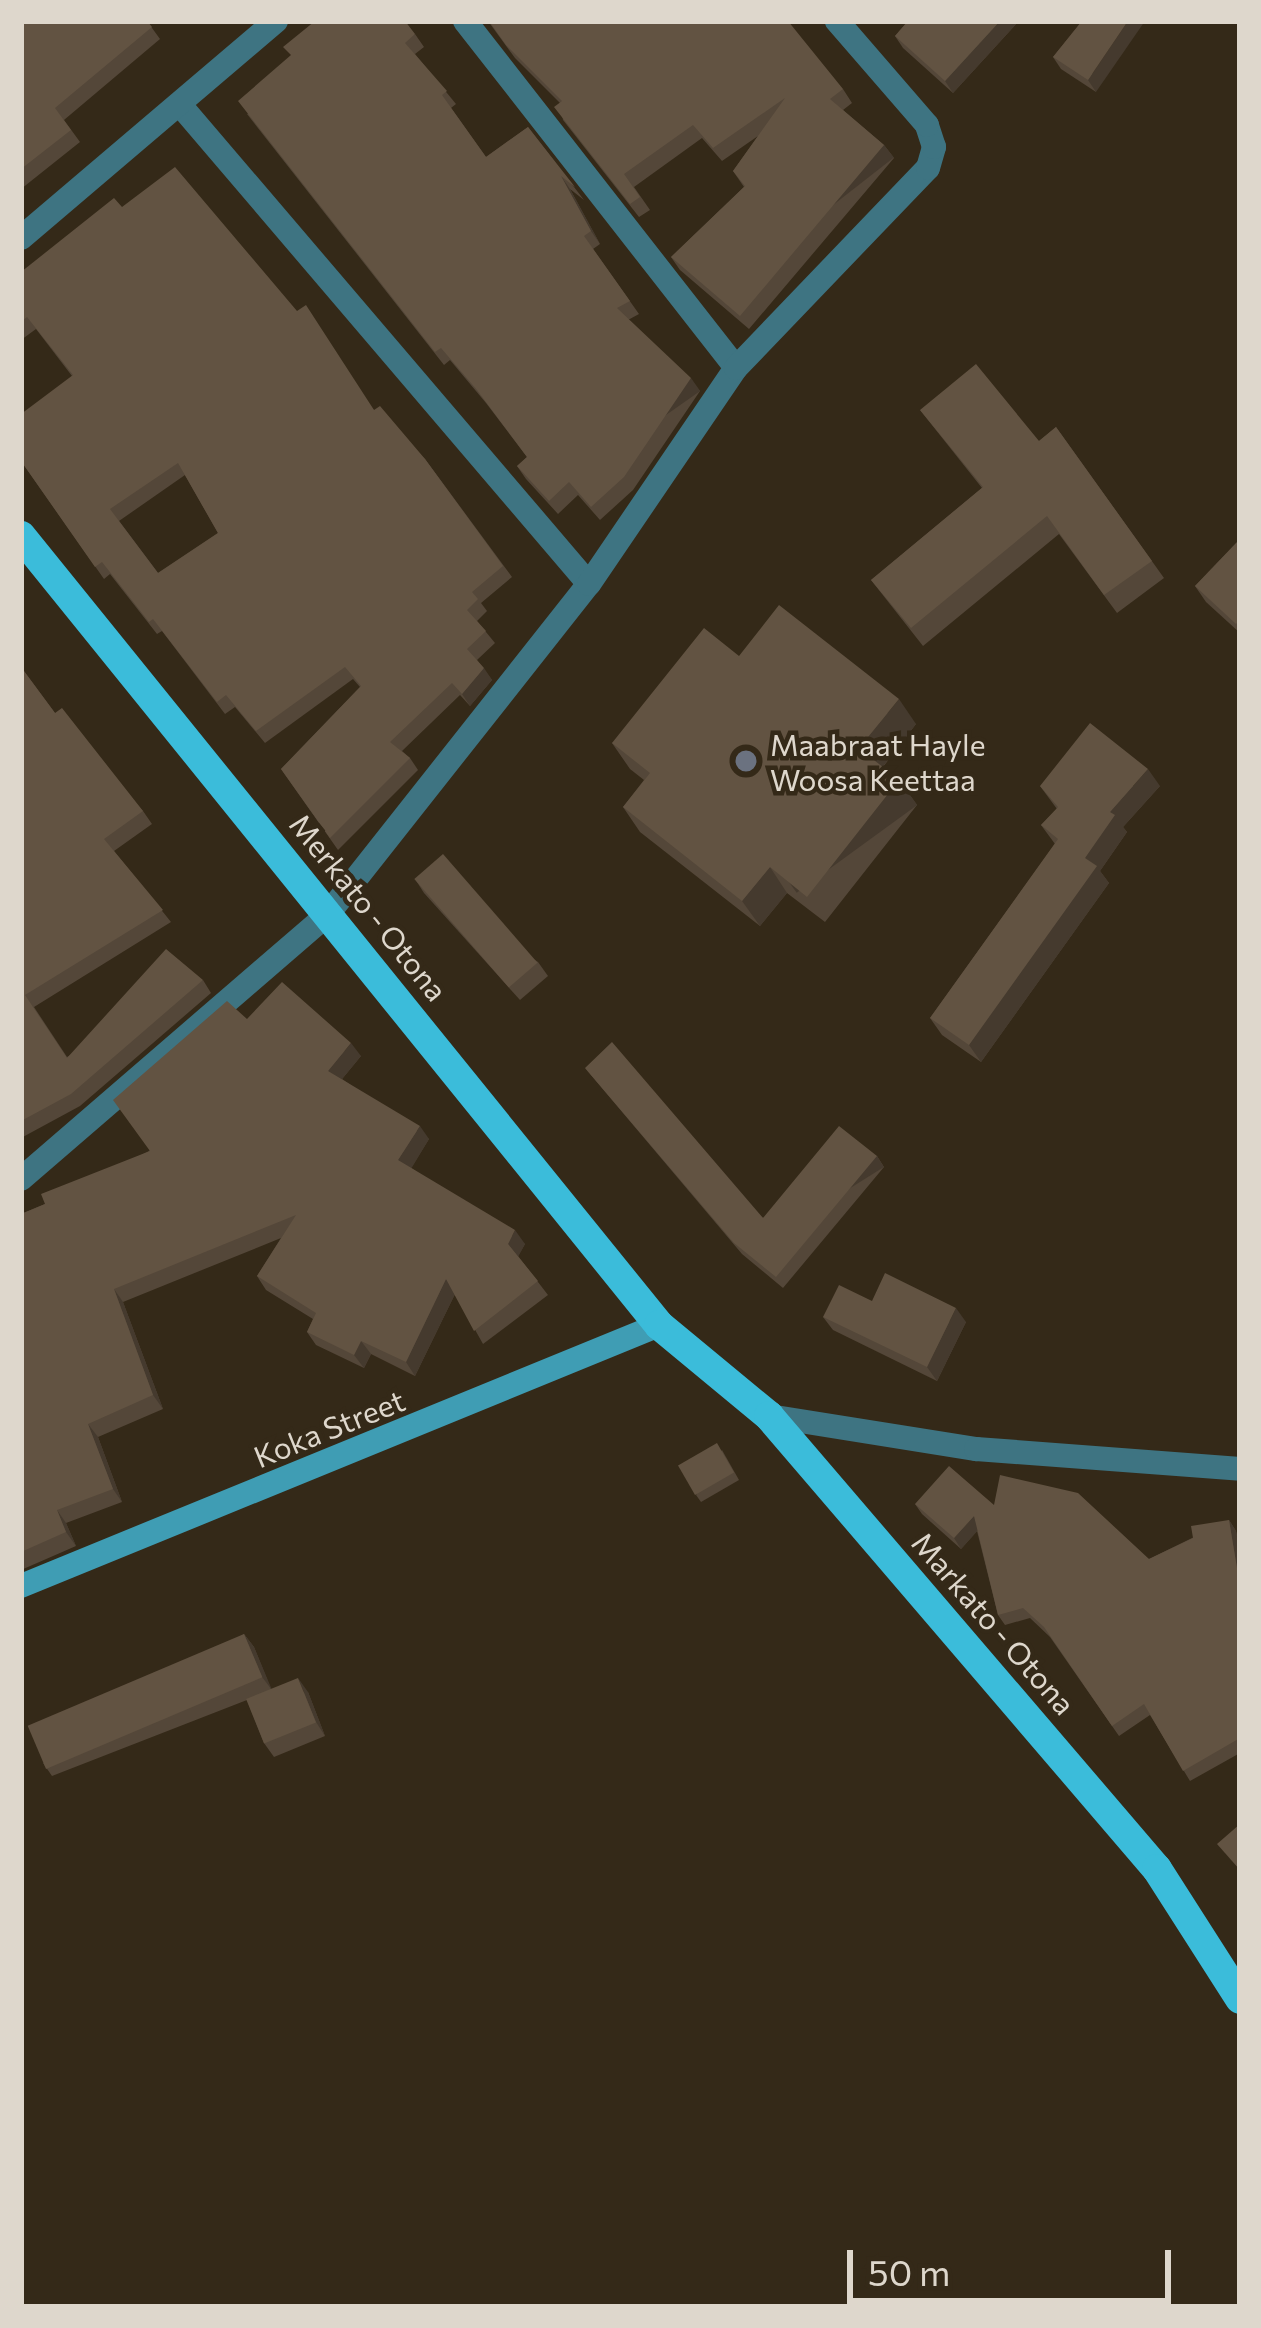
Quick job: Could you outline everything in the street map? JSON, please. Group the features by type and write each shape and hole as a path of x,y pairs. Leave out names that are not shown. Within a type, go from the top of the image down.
{"main road":[{"name":"Merkato - Otona","path":"21,536 659,1325"},
{"name":"Markato - Otona","path":"659,1325 770,1416 1157,1869 1240,1999"},
{"name":"Koka Street","path":"21,1586 659,1325"}],"street":[{"path":"21,238 276,21"},
{"path":"465,21 736,368"},
{"path":"21,1179 328,914 589,584 736,368 928,168 934,147 926,125 837,21"},
{"path":"181,106 589,584"},
{"path":"770,1416 976,1449 1240,1469"}],"building":[{"path":"21,21 147,21 152,27 55,108 71,130 21,169"},
{"path":"315,21 405,21 415,34 405,43 447,91 442,95 486,157 528,127 575,187 561,176 591,231 584,236 630,301 617,308 691,378 624,477 591,507 569,482 549,501 517,466 527,457 477,390 441,348 435,352 238,101 291,55 283,47"},
{"path":"489,21 788,21 843,89 830,99 884,145 740,316 671,257 745,186 733,171 785,98 713,148 693,125 624,174 640,197 630,204 554,107 562,101 506,45"},
{"path":"908,21 1000,21 945,81 895,36"},
{"path":"1082,21 1128,21 1088,80 1053,57"},
{"path":"175,167 297,311 306,305 374,410 380,406 425,459 503,566 472,592 478,599 467,610 486,631 467,649 484,668 462,694 452,683 390,742 410,758 330,838 281,769 361,686 345,667 256,731 226,695 217,702 102,562 95,567 21,461 21,414 73,375 27,317 21,322 21,272 114,198 122,207","holes":["178,463 218,533 158,573 110,509"]},
{"path":"976,364 1039,441 1056,427 1152,561 1104,595 1047,516 911,628 871,580 983,487 920,410"},
{"path":"1240,539 1240,620 1236,624 1195,586"},
{"path":"779,605 899,699 859,748 899,780 807,897 770,867 742,901 623,807 650,773 612,743 704,628 739,656"},
{"path":"21,667 55,713 62,708 143,811 104,839 163,910 25,995 67,1058 166,949 203,980 71,1094 21,1121"},
{"path":"1090,723 1148,769 1110,812 1115,815 1085,858 1097,866 969,1045 930,1018 1058,839 1041,825 1058,807 1040,786"},
{"path":"443,854 537,963 509,988 414,879"},
{"path":"282,982 351,1043 328,1071 420,1126 398,1160 515,1230 508,1244 538,1281 474,1331 446,1279 406,1362 361,1341 354,1355 307,1332 316,1313 257,1276 296,1215 114,1289 153,1395 88,1424 113,1489 57,1510 66,1532 21,1552 21,1214 45,1204 41,1194 150,1151 113,1100 227,1001 247,1019"},
{"path":"612,1042 763,1218 839,1126 877,1156 776,1277 734,1243 585,1068"},
{"path":"885,1273 956,1308 927,1367 823,1317 839,1285 872,1301"},
{"path":"717,1443 734,1472 695,1495 678,1466"},
{"path":"949,1466 994,1505 1000,1475 1078,1493 1149,1559 1193,1538 1191,1526 1229,1520 1240,1567 1240,1738 1183,1771 1144,1704 1112,1726 1044,1627 1023,1608 998,1615 974,1516 954,1538 915,1504"},
{"path":"244,1634 262,1677 46,1769 28,1726"},
{"path":"298,1678 316,1723 264,1743 246,1699"},
{"path":"1240,1824 1240,1870 1217,1844"}],"place":[{"name":"Maabraat Hayle Woosa Keettaa","path":"746,761"}]}
